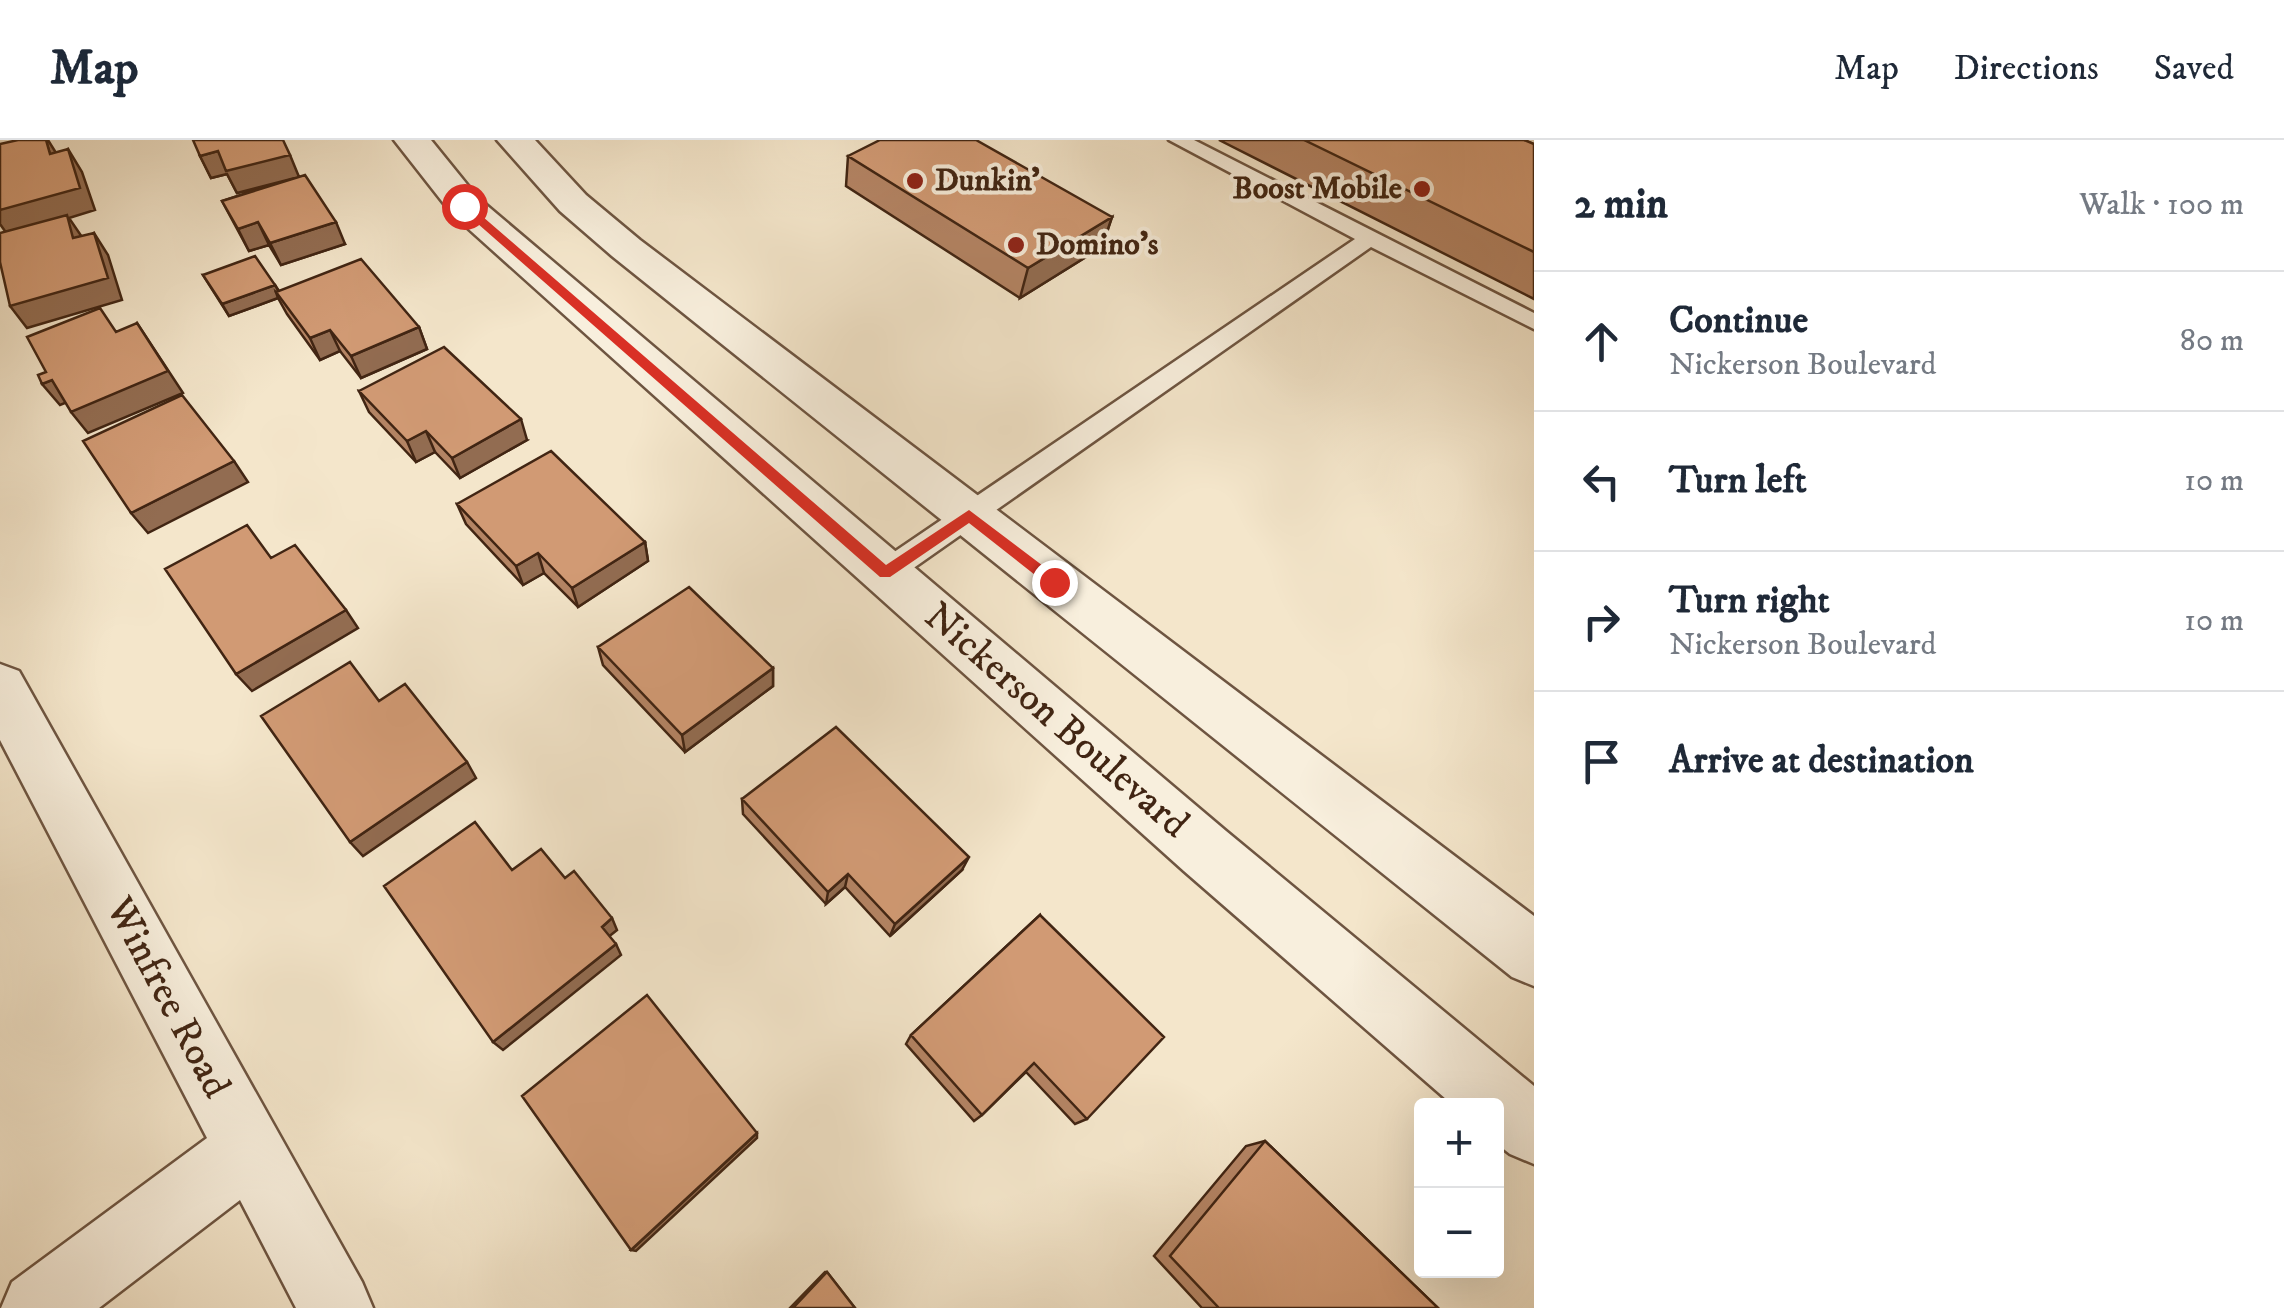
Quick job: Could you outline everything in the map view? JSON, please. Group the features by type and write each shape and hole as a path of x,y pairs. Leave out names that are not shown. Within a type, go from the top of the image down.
{"street":[{"name":"Nickerson Boulevard","path":"412,140 464,206 1534,1130"},
{"path":"515,140 573,203 626,248 1534,955"},
{"name":"Winfree Road","path":"0,687 336,1308"},
{"path":"38,1308 248,1150"}],"lane":[{"path":"1179,140 1534,322"},
{"path":"885,573 1370,238"}],"building":[{"path":"46,140 50,154 68,149 80,188 0,210 0,144"},
{"path":"193,140 283,140 290,155 226,171 218,151 200,156"},
{"path":"880,140 976,140 1112,217 1028,268 848,156"},
{"path":"1304,140 1524,140 1534,144 1534,252"},
{"path":"305,175 336,222 270,243 258,222 238,229 222,201"},
{"path":"67,215 73,238 94,233 108,278 10,306 0,262 0,233"},
{"path":"255,256 275,285 222,304 203,275"},
{"path":"361,259 419,327 351,356 330,330 310,338 276,292"},
{"path":"100,308 116,332 137,323 168,371 71,412 52,380 42,384 38,375 46,372 27,337"},
{"path":"444,347 521,419 452,458 426,431 407,441 359,391"},
{"path":"182,395 234,461 131,513 83,441"},
{"path":"551,451 645,542 572,588 538,553 516,566 457,504"},
{"path":"247,525 271,558 295,545 346,610 236,674 165,569"},
{"path":"689,587 773,668 682,735 598,647"},
{"path":"350,662 379,701 405,684 467,762 350,842 261,716"},
{"path":"836,727 969,857 895,924 848,874 828,892 742,799"},
{"path":"475,822 512,870 541,849 565,878 574,871 612,918 602,927 616,944 493,1042 384,886"},
{"path":"1040,915 1164,1037 1087,1119 1034,1063 982,1115 911,1035"},
{"path":"647,995 757,1133 631,1250 522,1096"},
{"path":"1265,1141 1438,1308 1219,1308 1170,1256"},
{"path":"827,1272 855,1308 793,1308"}],"place":[{"name":"Dunkin'","path":"915,181"},
{"name":"Boost Mobile","path":"1422,189"},
{"name":"Domino's","path":"1016,245"}],"route":[{"path":"464,206 885,573 969,516 1054,582"}]}
